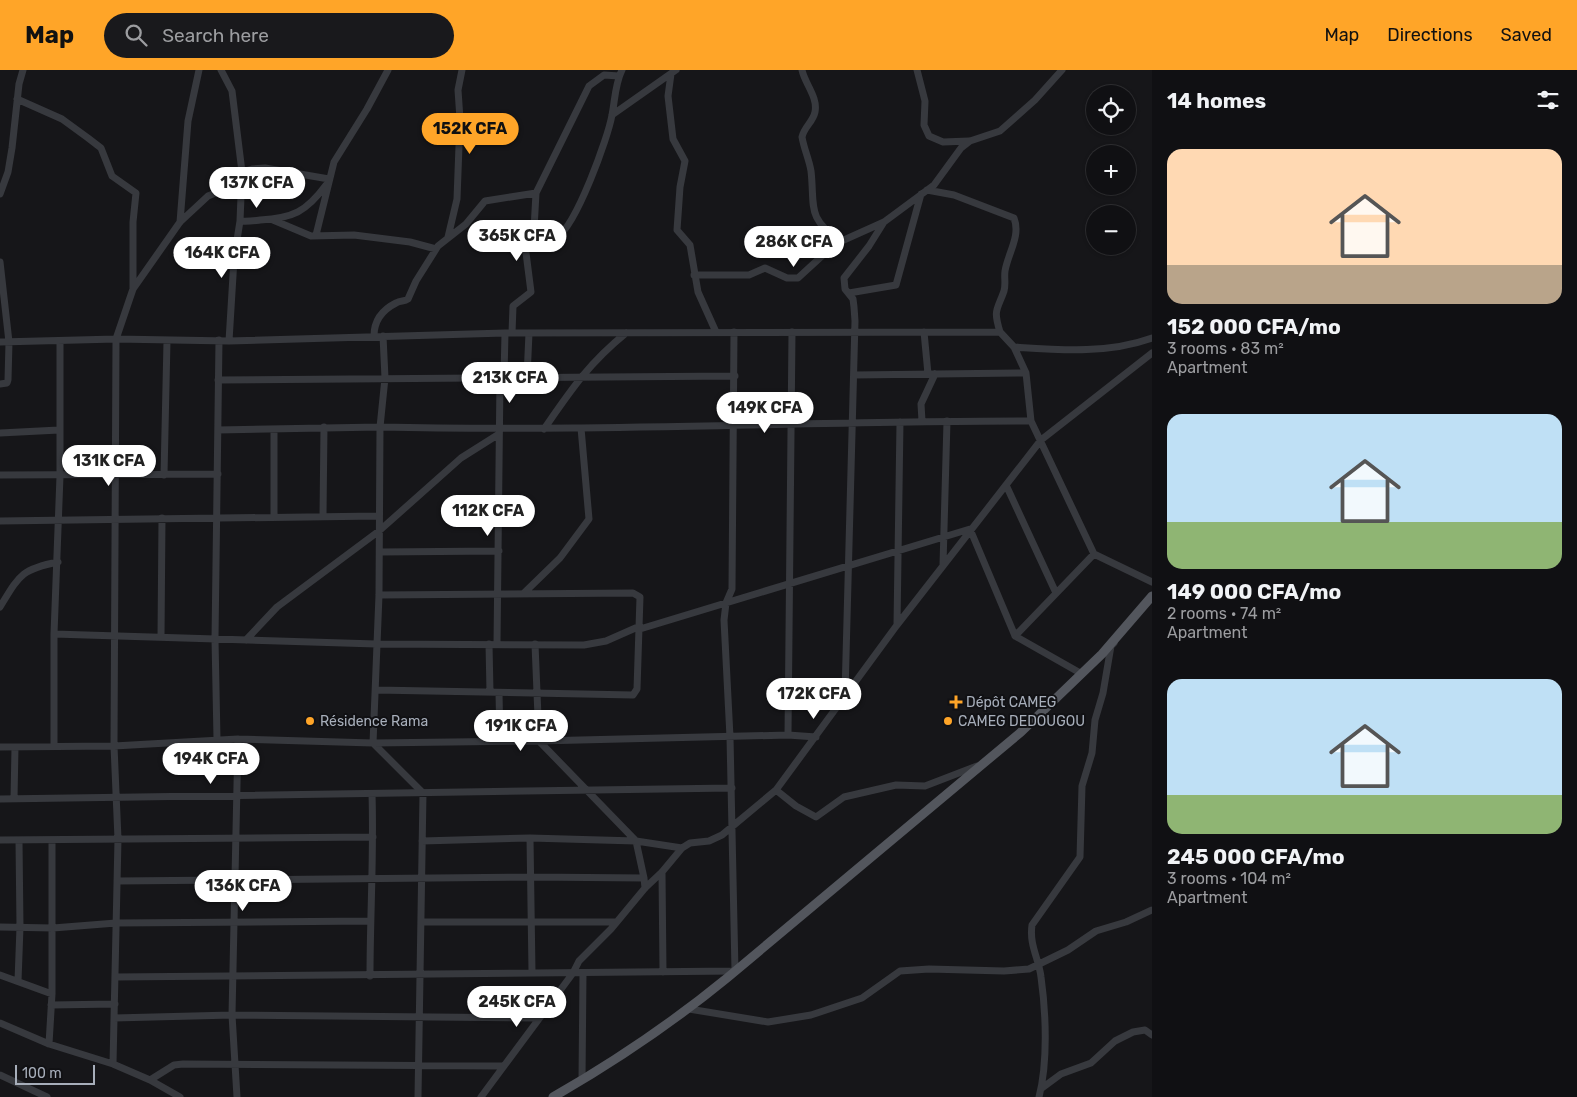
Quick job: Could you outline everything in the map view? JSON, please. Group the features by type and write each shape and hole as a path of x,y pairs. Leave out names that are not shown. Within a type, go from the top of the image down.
{"main road":[{"path":"554,1096 582,1080 689,1009 979,765 1022,732 1082,674 1152,596"}],"street":[{"path":"0,194 8,172 21,70"},
{"path":"180,222 188,121 199,70"},
{"path":"221,70 232,91 242,172 240,221 234,259 229,341"},
{"path":"316,235 334,162 368,109 388,70"},
{"path":"448,237 457,199 460,119 458,90 462,70"},
{"path":"802,70 813,95 815,107 815,113 802,137 810,169 812,209 823,226 840,241"},
{"path":"917,70 925,101 924,125 929,136 943,142 970,141 1000,131 1035,100 1062,70"},
{"path":"612,116 674,72"},
{"path":"674,72 668,96 672,130 677,150 685,162 680,187 677,230 690,245 694,275 703,306 716,332"},
{"path":"497,644 499,551 498,432 502,377 513,306 531,292 525,245 527,240 534,229 536,193 589,86 604,76 620,73 612,116 594,169 565,229 559,236 548,241 527,240"},
{"path":"17,100 62,119 88,138 100,148 112,176 136,193 133,222 133,289"},
{"path":"694,275 749,274 765,268 787,278 798,278 820,256 840,241 884,222 934,185 961,148 970,141"},
{"path":"113,1064 118,839 114,746 116,340 133,289 180,222 208,196 233,183 242,172 264,168 329,181"},
{"path":"240,221 273,220 298,213 314,201 329,181"},
{"path":"849,293 896,285 924,192"},
{"path":"924,192 954,195 1014,218 1016,235 1005,268 1005,288 996,306 995,314 1000,332 1014,347 1026,373 1031,421 1094,554 1152,582"},
{"path":"374,336 376,319 396,303 408,299 436,249 448,237 466,224 488,199 536,193"},
{"path":"273,220 300,233 354,235 410,242 436,249"},
{"path":"845,695 854,423 854,307 849,293 844,286 845,275 869,246 884,222"},
{"path":"0,262 9,342 8,380 7,383 0,384"},
{"path":"115,977 736,971 732,788 724,620 726,603 732,589 732,455 735,424 734,332"},
{"path":"788,735 792,332"},
{"path":"922,421 921,404 932,374 924,332"},
{"path":"0,342 229,341 509,333 1000,332"},
{"path":"527,377 529,333"},
{"path":"544,429 580,377 599,356 626,333"},
{"path":"383,336 384,378 380,427 378,516 380,552 379,595 373,743 422,794 422,922 418,1015 420,1064 418,1097"},
{"path":"1014,347 1060,350 1111,348 1132,345 1152,338"},
{"path":"217,739 215,639 219,340"},
{"path":"54,746 54,634 60,476 60,341"},
{"path":"164,475 167,341"},
{"path":"481,1097 502,1066 573,973 579,960 662,872 682,848 690,843 713,839 732,828 776,790 897,625 1041,440 1083,404 1115,383 1152,353"},
{"path":"854,376 1026,373"},
{"path":"218,380 735,376"},
{"path":"943,567 947,421"},
{"path":"218,430 380,427 498,432 735,424 1031,421"},
{"path":"897,625 900,422"},
{"path":"323,516 324,427"},
{"path":"524,594 560,558 589,519 582,428"},
{"path":"274,429 274,517"},
{"path":"0,432 59,430"},
{"path":"246,640 277,607 379,531 461,458 498,432"},
{"path":"0,475 116,476 218,474"},
{"path":"1006,486 1056,593"},
{"path":"0,521 378,516"},
{"path":"161,637 162,518"},
{"path":"54,634 376,644 590,644 606,641 640,628 970,529"},
{"path":"970,529 1015,636 1082,674"},
{"path":"380,552 499,551"},
{"path":"1015,636 1094,554"},
{"path":"0,607 13,585 28,570 58,562"},
{"path":"376,690 633,695 637,688 640,628 640,597 636,594 379,595"},
{"path":"1039,1097 1042,1088 1044,1036 1041,978 1030,936 1032,925 1080,857 1082,786 1092,753 1095,720 1103,693 1111,646 1152,596"},
{"path":"489,644 490,692"},
{"path":"535,644 539,741 636,840 645,888"},
{"path":"499,692 500,741"},
{"path":"0,747 114,746 217,739 373,743 788,735 816,737"},
{"path":"237,1097 232,1015 238,739"},
{"path":"14,799 15,747"},
{"path":"776,790 796,806 816,818 844,797 896,786 925,786 979,765"},
{"path":"0,799 732,788"},
{"path":"370,976 370,921 373,879 372,794"},
{"path":"0,840 52,841 373,836"},
{"path":"422,841 530,838 636,840 682,848"},
{"path":"530,838 532,972"},
{"path":"18,981 20,927 19,841"},
{"path":"49,1044 53,928 52,841"},
{"path":"662,872 663,972"},
{"path":"117,881 530,877 644,878"},
{"path":"689,1009 768,1022 811,1015 853,1002 900,971 961,968 1014,971 1038,965 1068,950 1096,931 1126,922 1152,910"},
{"path":"422,922 532,920 616,922"},
{"path":"0,927 53,928 116,923 370,921"},
{"path":"582,1080 583,973"},
{"path":"0,974 52,994"},
{"path":"51,1005 115,1004"},
{"path":"114,1018 232,1015 418,1015 539,1018"},
{"path":"0,1023 49,1044 113,1064 150,1080 179,1096"},
{"path":"1042,1088 1062,1074 1092,1063 1111,1043 1133,1032 1145,1030 1152,1035"},
{"path":"150,1080 174,1065 420,1064 502,1066"},
{"path":"0,1074 47,1097"},
{"path":"169,1097 179,1096"}],"place":[{"name":"Dépôt CAMEG","path":"956,702"},
{"name":"Résidence Rama","path":"310,721"},
{"name":"CAMEG DEDOUGOU","path":"948,721"}]}
